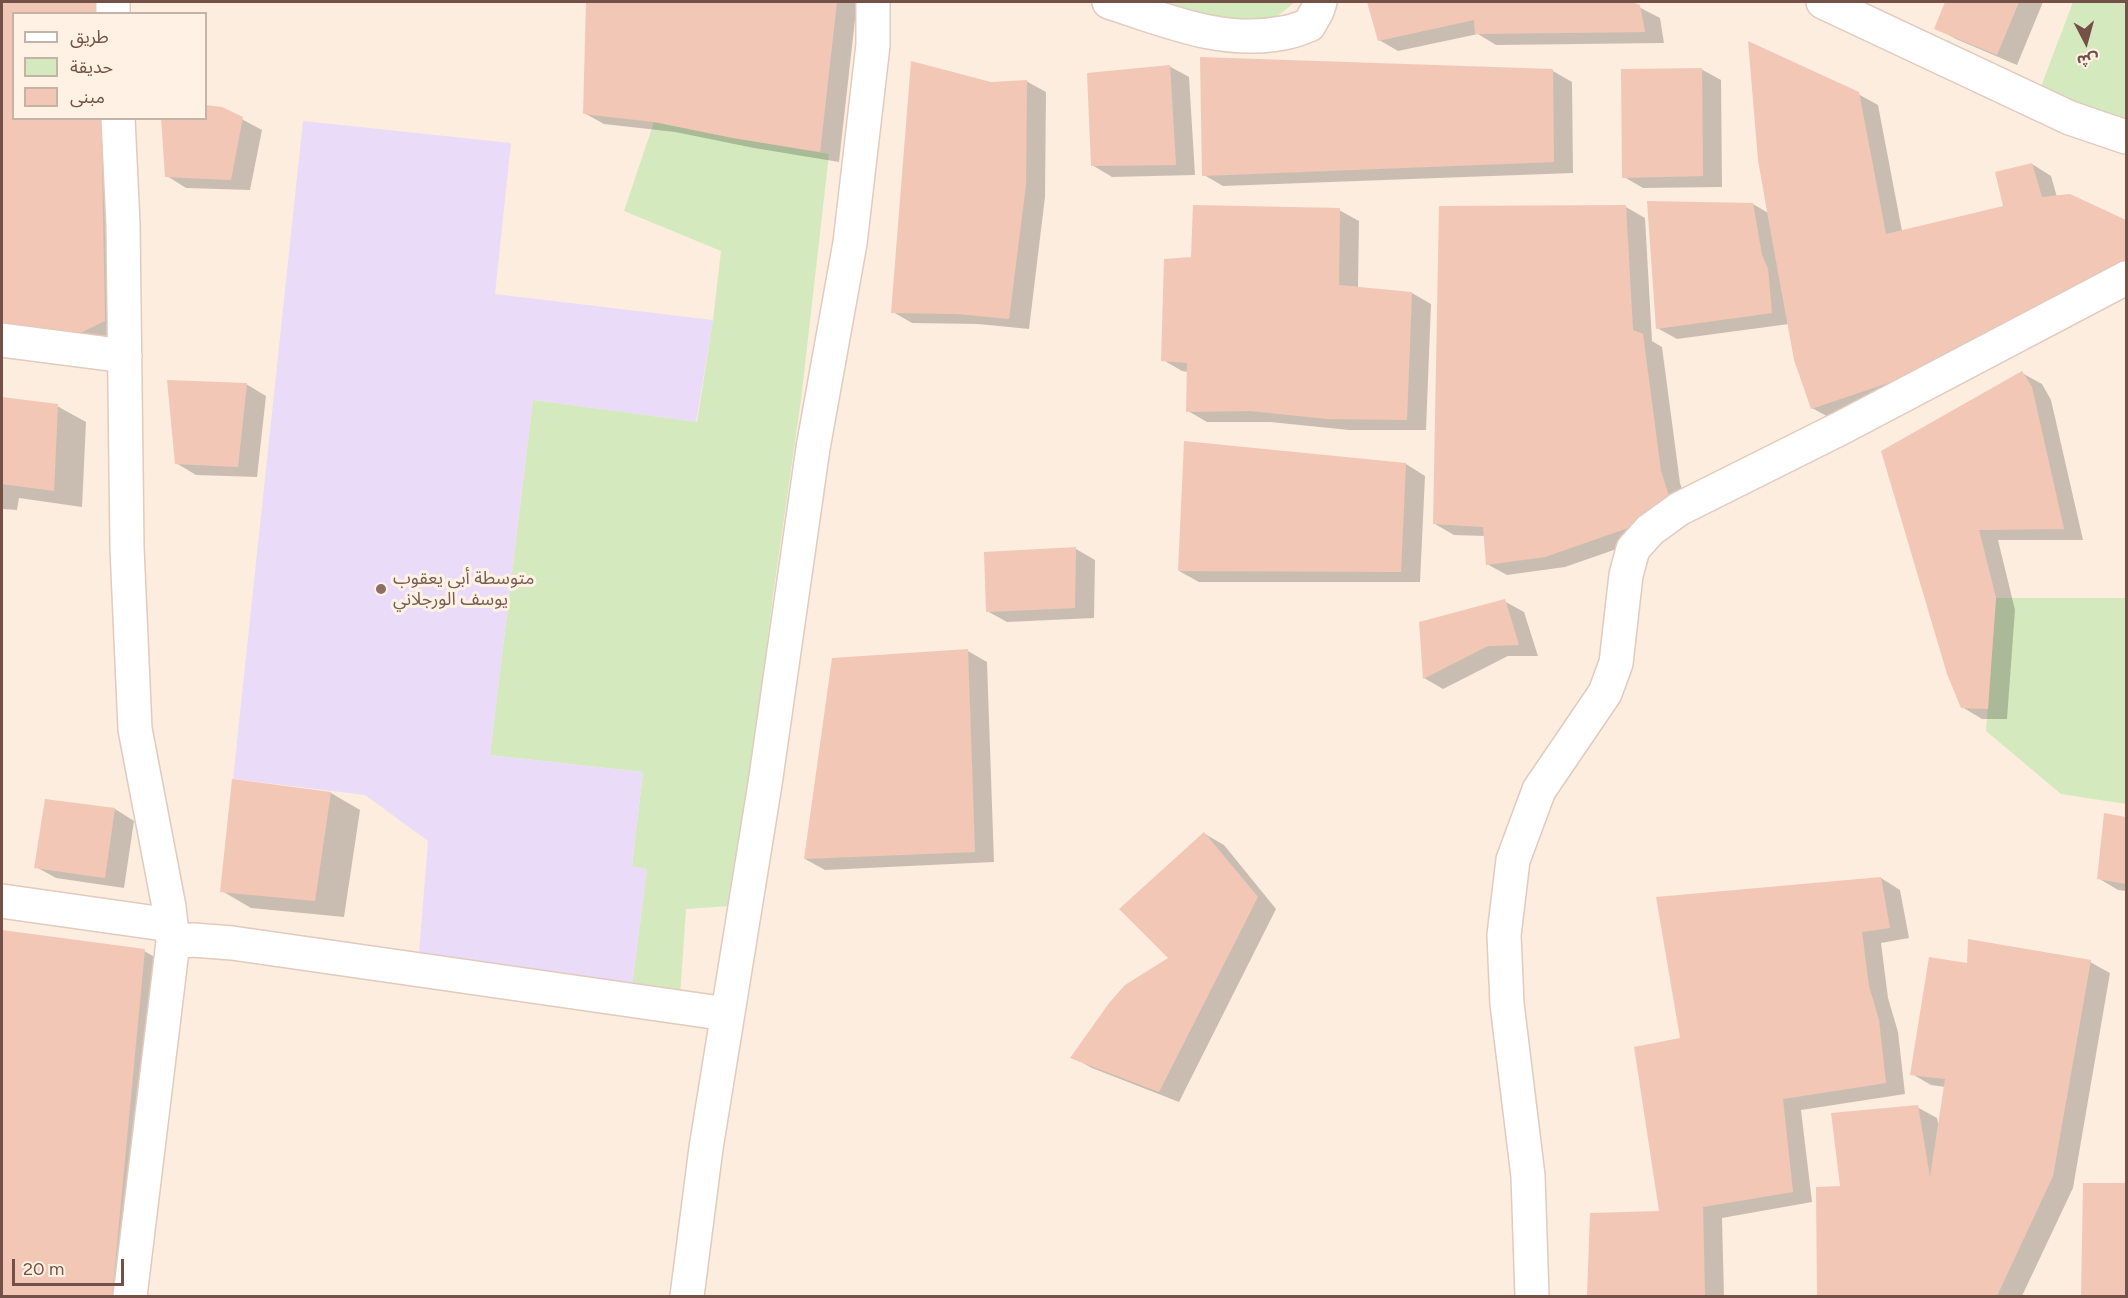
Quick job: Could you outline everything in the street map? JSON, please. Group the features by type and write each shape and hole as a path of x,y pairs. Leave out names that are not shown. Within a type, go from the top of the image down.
{"street":[{"path":"687,1296 706,1148 765,784 813,448 850,243 873,45 873,2"},
{"path":"1109,2 1199,32 1242,36 1283,33 1309,25 1320,2"},
{"path":"1823,2 2070,118 2127,137"},
{"path":"118,120 123,224 127,548 135,729 172,933 130,1296"},
{"path":"1532,1296 1528,1176 1507,1004 1504,935 1513,860 1539,790 1605,693 1616,663 1626,575 1633,549 1650,530 1680,509 1841,428 2127,278"},
{"path":"2,340 125,356"},
{"path":"2,901 172,933 193,940 232,943 727,1014"}],"shaded area":[{"name":"متوسطة أبي يعقوب يوسف الورجلاني","path":"303,121 511,143 495,294 713,320 696,422 533,400 490,755 643,772 632,865 647,868 632,987 418,965 428,841 365,795 233,779"}],"green space":[{"path":"1132,2 1295,2 1251,37"},
{"path":"2073,2 2126,2 2126,125 2037,97"},
{"path":"654,122 829,154 801,400 773,595 743,838 730,906 686,909 680,997 632,987 647,869 632,866 643,772 490,755 533,400 697,422 721,251 624,211"},
{"path":"1996,598 2126,598 2126,804 2061,794 1986,731"}],"building":[{"path":"2,2 99,2 99,12 12,12 12,120 101,120 105,321 78,334 2,324"},
{"path":"586,2 837,2 820,152 654,122 583,114"},
{"path":"1367,2 1632,2 1640,5 1645,32 1475,34 1474,20 1378,41"},
{"path":"1945,2 2019,2 1997,55 1934,29"},
{"path":"1748,41 1859,92 1886,234 2003,206 1995,172 2032,163 2042,197 2070,194 2126,220 2126,266 1912,375 1811,409 1794,360 1758,160"},
{"path":"1200,57 1553,69 1554,162 1202,176"},
{"path":"911,61 991,82 1027,80 1026,185 1009,319 957,314 891,313"},
{"path":"1170,65 1176,165 1091,166 1087,73"},
{"path":"1702,68 1703,176 1622,178 1621,69"},
{"path":"207,105 222,107 243,117 231,180 165,177 161,120 207,120"},
{"path":"1647,201 1753,203 1762,255 1768,269 1772,313 1656,329"},
{"path":"1193,205 1340,208 1339,285 1412,292 1407,420 1328,419 1250,411 1186,412 1187,363 1161,361 1164,259 1191,257"},
{"path":"1626,205 1633,330 1643,334 1661,471 1669,496 1654,519 1545,557 1486,565 1483,527 1433,524 1439,206"},
{"path":"2022,371 2032,387 2064,529 1979,530 1996,598 1988,709 1961,708 1947,674 1881,451"},
{"path":"167,380 247,383 238,467 175,464"},
{"path":"2,397 58,404 54,491 2,484"},
{"path":"1184,441 1406,463 1401,572 1178,571"},
{"path":"1076,547 1075,608 986,612 984,552"},
{"path":"1505,599 1519,645 1488,646 1423,679 1419,622"},
{"path":"968,649 975,852 804,859 832,658"},
{"path":"232,779 331,792 315,901 220,892"},
{"path":"45,799 115,808 105,878 34,868"},
{"path":"2104,813 2126,817 2126,884 2097,879"},
{"path":"1204,832 1258,897 1159,1092 1070,1058 1109,1003 1125,985 1168,958 1119,909"},
{"path":"1881,877 1890,928 1862,932 1869,986 1879,1020 1886,1083 1783,1099 1793,1192 1703,1207 1705,1296 1587,1296 1590,1213 1659,1211 1634,1047 1680,1038 1656,897"},
{"path":"2,930 145,949 112,1296 2,1296"},
{"path":"1968,939 2091,960 2053,1176 1997,1296 1817,1296 1816,1187 1840,1186 1831,1113 1918,1105 1930,1177 1945,1079 1910,1075 1929,957 1967,963"},
{"path":"2083,1183 2126,1183 2126,1296 2081,1296"}],"place":[{"name":"متوسطة أبي يعقوب يوسف الورجلاني","path":"381,589"}]}
